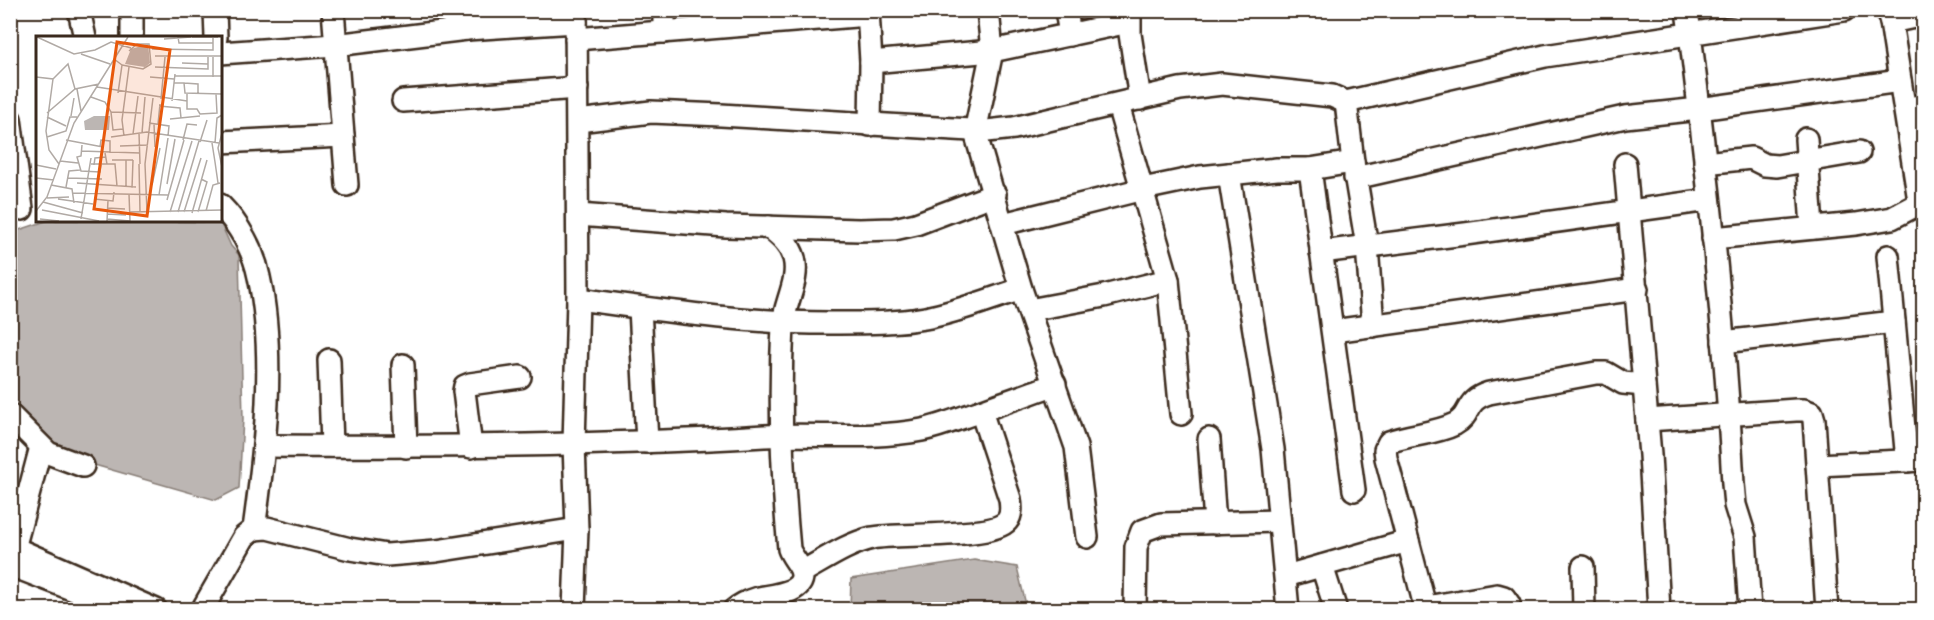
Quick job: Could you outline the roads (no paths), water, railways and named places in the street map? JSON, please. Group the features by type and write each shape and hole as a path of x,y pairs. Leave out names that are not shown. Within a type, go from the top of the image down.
{"street":[{"path":"80,10 85,36"},
{"path":"132,10 132,36"},
{"path":"215,10 216,36"},
{"path":"333,10 347,185"},
{"path":"664,10 664,32"},
{"path":"988,10 992,51 975,132 1021,289 1070,423 1078,455 1087,537"},
{"path":"1066,10 1070,35"},
{"path":"1687,10 1723,342 1732,484 1735,505 1745,537 1750,609"},
{"path":"578,121 651,112 975,132 1014,128 1180,89 1222,84 1332,96 1346,102 1545,57 1844,10"},
{"path":"222,53 335,45 467,20 576,24 664,32 868,13 871,62 870,125"},
{"path":"1713,238 1892,218 1922,201 1914,107 1900,81 1889,16 1923,15"},
{"path":"871,62 992,51 1070,35 1130,16 1140,99"},
{"path":"574,609 577,529 574,444 578,299 576,24"},
{"path":"1003,224 1200,177 1277,169 1354,170 1625,117 1900,81"},
{"path":"403,101 578,88"},
{"path":"1346,102 1354,170 1367,246 1373,326"},
{"path":"1118,105 1168,280 1181,414"},
{"path":"10,119 23,209"},
{"path":"222,142 343,136"},
{"path":"1806,139 1812,228"},
{"path":"1705,163 1751,158 1765,165 1777,166 1859,152"},
{"path":"1625,164 1637,289 1659,609"},
{"path":"1310,169 1354,490"},
{"path":"1229,174 1273,449 1288,609"},
{"path":"578,214 726,226 894,229 916,224 995,194"},
{"path":"1321,252 1709,200"},
{"path":"222,207 230,215 250,250 259,276 263,306 266,353 265,446 254,529"},
{"path":"734,609 754,599 798,586 802,572 789,549 782,435 783,322 794,284 795,260 785,240 769,227"},
{"path":"1817,465 1915,461 1894,322 1888,256"},
{"path":"1029,310 1104,296 1168,280"},
{"path":"578,299 716,318 860,323 917,319 957,310 1021,289"},
{"path":"1333,331 1637,289"},
{"path":"640,308 647,442"},
{"path":"1723,342 1894,322"},
{"path":"329,360 332,446"},
{"path":"403,365 406,447"},
{"path":"1509,609 1509,604 1504,597 1497,595 1426,608 1386,458 1385,450 1389,442 1455,424 1465,416 1471,402 1478,396 1489,393 1596,373 1606,373 1623,383 1644,385"},
{"path":"471,447 465,386 520,377"},
{"path":"265,446 471,447 782,435 854,437 897,433 941,425 1005,404 1055,384"},
{"path":"1647,420 1796,410 1812,413 1827,609"},
{"path":"802,572 851,545 868,539 975,531 1008,521 1011,511 1010,499 981,411"},
{"path":"10,416 41,447 56,457 83,466"},
{"path":"1209,439 1215,523"},
{"path":"11,555 41,447"},
{"path":"1135,609 1136,547 1142,531 1161,524 1279,521"},
{"path":"202,609 244,537 254,529 267,528 350,549 387,555 436,551 577,529"},
{"path":"1286,576 1408,541"},
{"path":"11,555 122,609"},
{"path":"11,555 156,609"},
{"path":"1322,566 1336,609"},
{"path":"1583,567 1584,609"}]}
